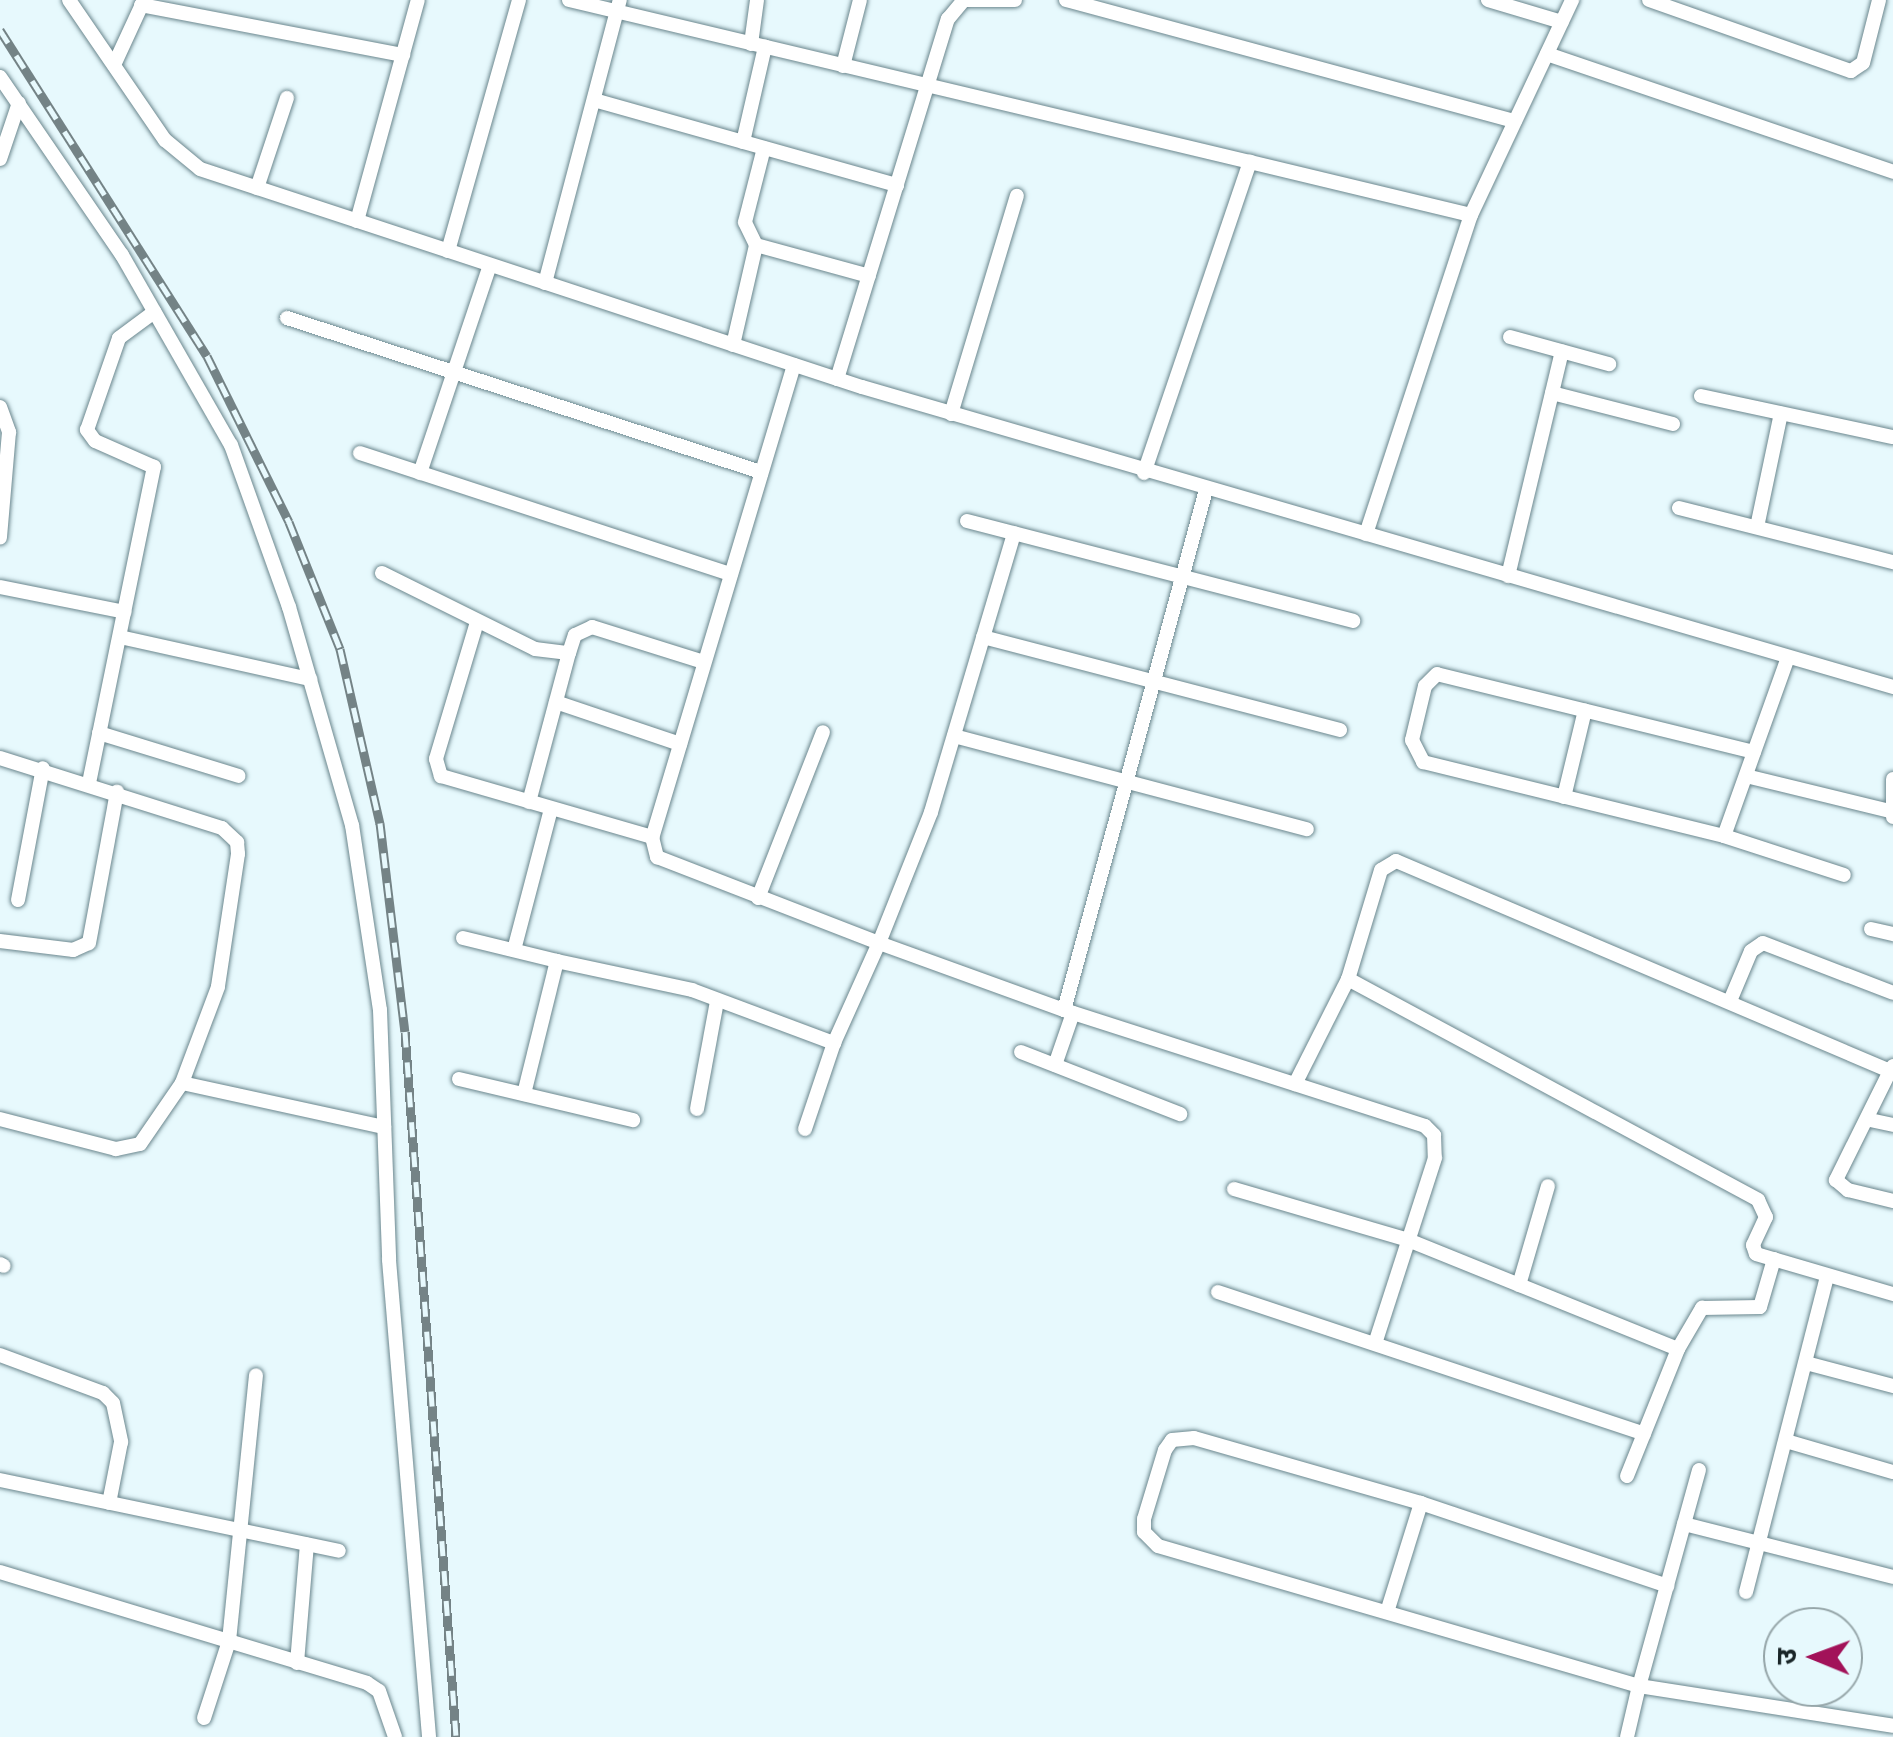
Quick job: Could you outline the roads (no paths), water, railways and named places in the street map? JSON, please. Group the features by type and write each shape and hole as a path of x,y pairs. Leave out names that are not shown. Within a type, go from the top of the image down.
{"street":[{"path":"70,0 180,156 257,188 837,379 1144,473 1893,687"},
{"path":"357,221 418,0"},
{"path":"448,251 518,0"},
{"path":"569,0 618,6 758,46 1471,215"},
{"path":"744,142 758,46 757,0"},
{"path":"844,66 860,0"},
{"path":"837,379 948,18 965,0 1015,0"},
{"path":"1066,0 1515,120"},
{"path":"1488,0 1562,22"},
{"path":"1366,534 1471,215 1572,0"},
{"path":"1649,0 1851,71 1863,63 1879,0"},
{"path":"114,65 143,3 403,55"},
{"path":"545,283 618,6"},
{"path":"1547,54 1893,172"},
{"path":"0,77 154,312 230,445 310,679 352,825 371,926 388,1260 430,1737"},
{"path":"257,188 287,98"},
{"path":"594,100 897,185"},
{"path":"0,159 19,104"},
{"path":"733,345 756,245 745,222 764,148"},
{"path":"1144,473 1250,162"},
{"path":"951,414 1017,196"},
{"path":"756,245 869,276"},
{"path":"420,473 490,265"},
{"path":"89,783 154,467 95,441 86,430 119,338 154,312"},
{"path":"287,318 762,472"},
{"path":"1510,337 1609,364"},
{"path":"1508,576 1562,352"},
{"path":"794,365 652,837 652,848 666,864 879,943 1434,1134 1435,1158 1374,1344"},
{"path":"1552,393 1673,424"},
{"path":"1701,396 1893,437"},
{"path":"0,407 9,432 0,538"},
{"path":"1758,527 1781,413"},
{"path":"360,453 731,574"},
{"path":"1055,1065 1126,781 1206,490"},
{"path":"1679,508 1893,562"},
{"path":"966,521 1353,621"},
{"path":"804,1128 834,1043 879,943 954,736 1014,534"},
{"path":"382,572 535,649 570,653"},
{"path":"0,587 125,612"},
{"path":"477,622 436,768 449,781 652,837"},
{"path":"529,802 576,635 592,628 704,662"},
{"path":"120,637 310,679"},
{"path":"983,637 1340,730"},
{"path":"1724,836 1788,657"},
{"path":"1754,752 1437,674 1425,686 1412,748 1423,762 1724,836 1844,875"},
{"path":"556,702 680,744"},
{"path":"1564,797 1585,710"},
{"path":"758,898 823,732"},
{"path":"99,733 238,776"},
{"path":"954,736 1307,829"},
{"path":"0,758 43,768 222,828 237,842 226,959 182,1082 131,1149 0,1119"},
{"path":"18,900 43,768"},
{"path":"1746,776 1892,814 1893,779"},
{"path":"0,942 73,950 89,943 116,792"},
{"path":"514,950 551,809"},
{"path":"1295,1084 1348,980 1381,870 1396,860 1892,1068 1870,1120 1836,1180 1848,1190 1893,1200"},
{"path":"1870,928 1893,934"},
{"path":"464,938 718,1001 834,1043"},
{"path":"1730,1001 1751,951 1763,943 1893,992"},
{"path":"524,1094 558,961"},
{"path":"1348,980 1758,1200 1766,1217 1753,1245 1756,1254 1893,1294"},
{"path":"697,1109 718,1001"},
{"path":"1022,1052 1180,1114"},
{"path":"460,1079 633,1120"},
{"path":"182,1082 384,1127"},
{"path":"1870,1120 1893,1125"},
{"path":"1519,1285 1548,1186"},
{"path":"1234,1189 1408,1240 1678,1349"},
{"path":"1627,1476 1678,1349 1702,1308 1760,1307 1774,1259"},
{"path":"1746,1592 1827,1276"},
{"path":"1218,1292 1644,1434"},
{"path":"0,1355 103,1393 112,1403 121,1442 109,1503"},
{"path":"1806,1364 1893,1386"},
{"path":"204,1718 230,1641 256,1376"},
{"path":"1667,1586 1421,1502 1194,1438 1172,1440 1165,1450 1144,1519 1149,1540 1639,1686 1893,1726"},
{"path":"1786,1441 1893,1472"},
{"path":"1627,1737 1699,1470"},
{"path":"0,1480 339,1551"},
{"path":"1388,1609 1421,1502"},
{"path":"1684,1524 1893,1577"},
{"path":"297,1663 307,1544"},
{"path":"0,1572 230,1641 379,1691 395,1737"}],"railway":[{"path":"0,30 207,356 289,522 340,649 380,823 405,1032 456,1737"}]}
